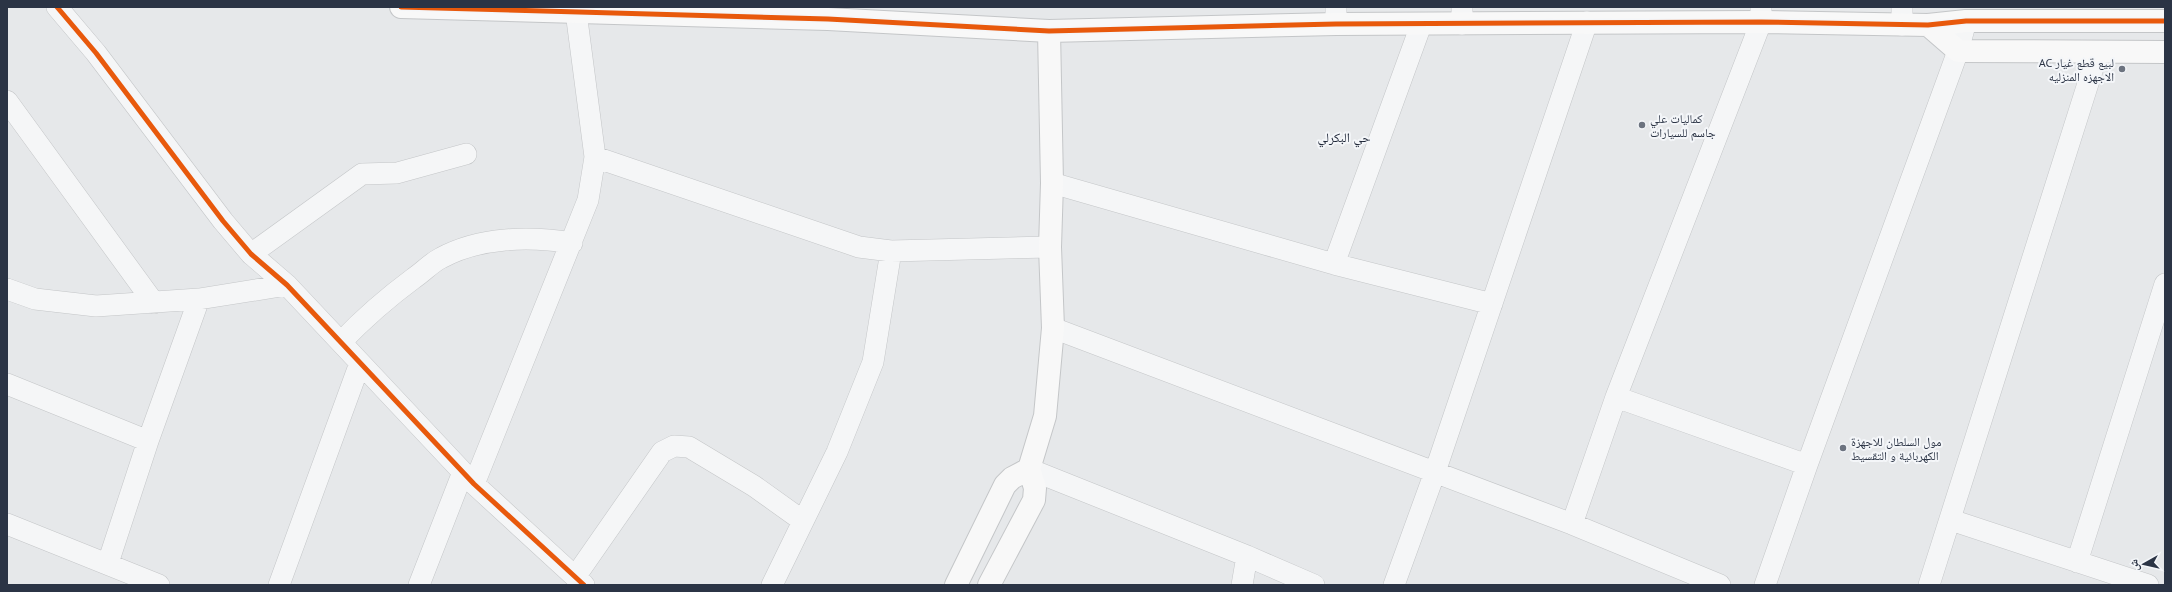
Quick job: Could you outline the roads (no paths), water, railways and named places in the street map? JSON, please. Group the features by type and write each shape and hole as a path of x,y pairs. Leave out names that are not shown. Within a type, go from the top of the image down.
{"street":[{"path":"57,7 96,53 218,215 251,254 287,285 468,478 579,581 662,452 674,446 689,447 754,486 803,521"},
{"path":"401,7 828,13 1049,31 1336,16 1421,25 1462,15 1586,22 1610,15 1761,14 1902,16 1928,25 1958,51 2165,52"},
{"path":"419,585 572,243 588,200 594,157 564,10"},
{"path":"1572,524 1616,398 1761,14"},
{"path":"1928,25 2030,14 2159,16"},
{"path":"1765,585 1807,465 1958,51 1966,21"},
{"path":"1394,585 1435,472 1586,22"},
{"path":"1334,264 1421,25"},
{"path":"989,585 1034,500 1035,488 1029,469 1045,416 1053,328 1050,247 1052,183 1049,31"},
{"path":"1929,585 1951,520 2098,52"},
{"path":"7,101 154,303"},
{"path":"251,254 334,192 362,174 397,173 466,154"},
{"path":"594,157 859,247 891,252 1050,247"},
{"path":"1052,183 1334,264 1492,304"},
{"path":"341,342 377,306 440,258 467,248 505,241 546,239 572,243"},
{"path":"772,585 837,452 873,362 891,252"},
{"path":"2077,562 2165,284"},
{"path":"10,286 35,299 96,306 199,299 287,285"},
{"path":"108,563 148,440 199,299"},
{"path":"1053,328 1572,524 1720,585"},
{"path":"279,585 360,363"},
{"path":"7,384 148,440"},
{"path":"1616,398 1807,465"},
{"path":"956,585 1006,485 1012,478 1029,469 1247,556 1314,585"},
{"path":"1951,520 2148,585"},
{"path":"7,524 108,563 159,585"},
{"path":"1242,585 1247,556"}],"place":[{"name":"AC لبيع قطع غيار الاجهزه المنزليه","path":"2122,69"},
{"name":"كماليات علي جاسم للسيارات","path":"1642,125"},
{"name":"مول السلطان للاجهزة الكهربائية و التقسيط","path":"1843,448"}],"district":[{"name":"حي البكرلي","path":"1344,137"}]}
